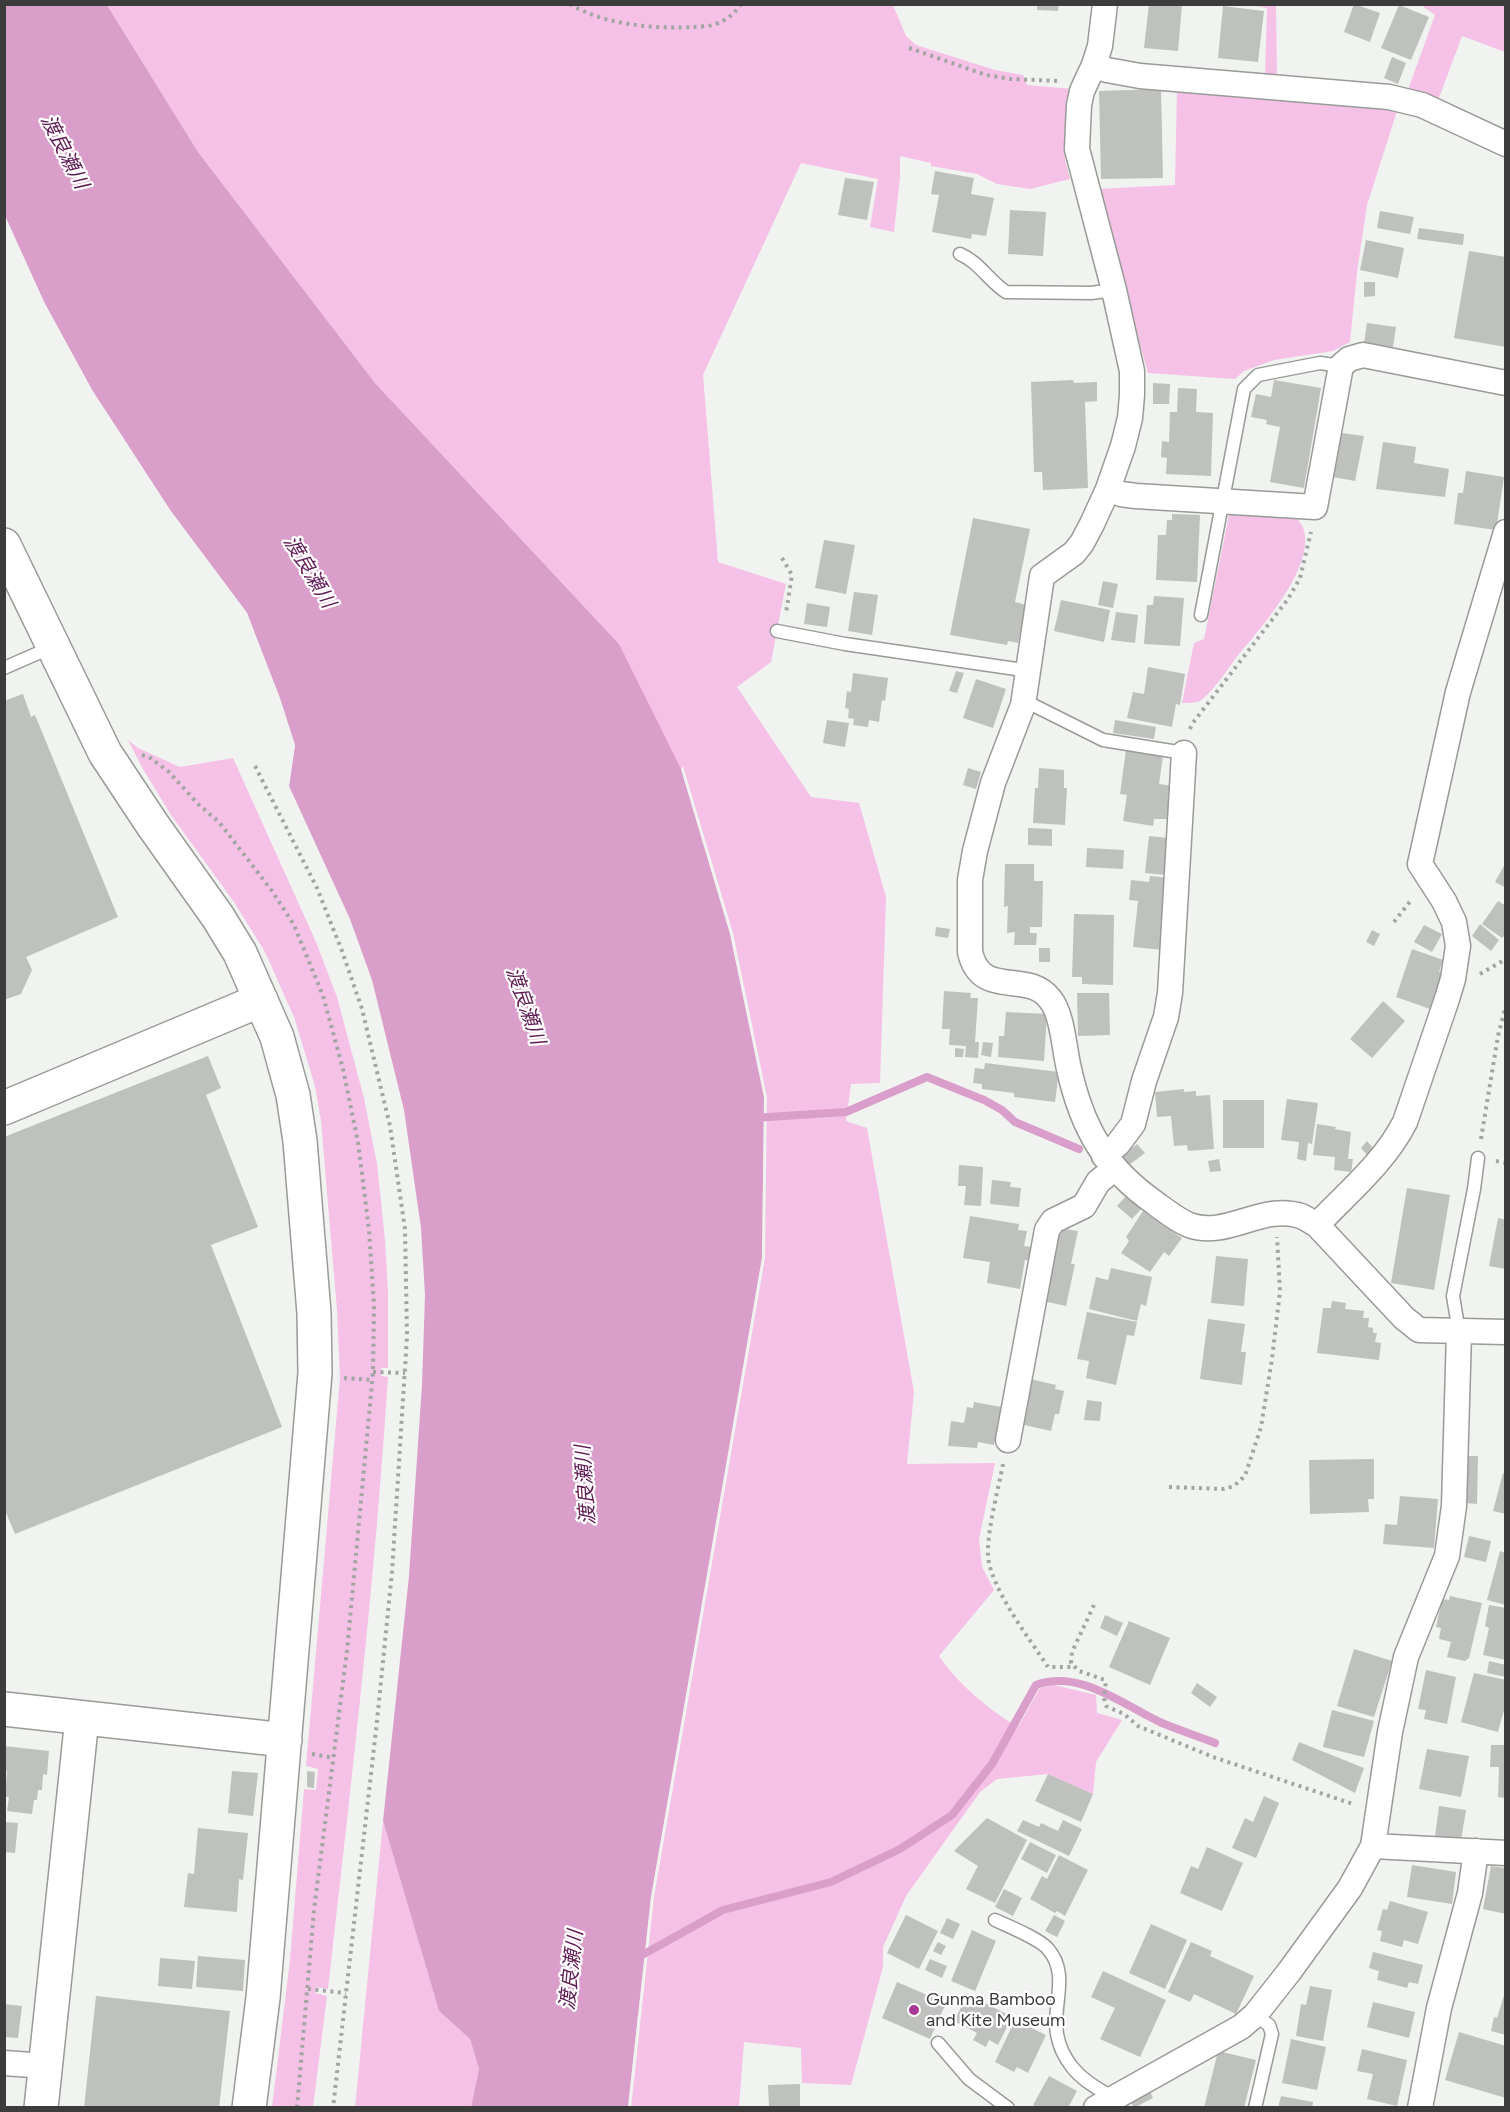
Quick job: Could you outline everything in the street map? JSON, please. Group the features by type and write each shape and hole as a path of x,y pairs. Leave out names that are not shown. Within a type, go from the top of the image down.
{"street":[{"path":"1105,4 1100,46 1079,105 1077,149 1114,290 1132,371 1130,418 1108,489 1082,543 1074,554 1042,576 1030,671 1023,705 993,783 975,851 970,880 970,952 975,967 988,979 1029,986 1051,999 1059,1021 1069,1071 1087,1124 1109,1162 1137,1191 1188,1224 1202,1229 1214,1229 1259,1215 1300,1216 1317,1225 1412,1326 1419,1330 1506,1332"},
{"path":"1089,76 1140,76 1389,97 1422,105 1506,144"},
{"path":"1108,489 1136,496 1315,507 1341,366 1349,359 1363,355 1506,383"},
{"path":"1317,1225 1386,1153 1397,1137 1405,1122 1453,979 1458,946 1454,922 1444,901 1420,864 1458,692 1506,532"},
{"path":"4,545 105,753 152,824 219,917 240,953 277,1037 293,1095 300,1141 314,1313 315,1373 293,1746 249,2108"},
{"path":"1008,1440 1047,1230 1053,1221 1084,1206 1118,1144 1133,1124 1144,1081 1166,1017 1170,993 1184,753"},
{"path":"4,1108 261,1000"},
{"path":"1104,2103 1241,2026 1255,2015 1345,1894 1373,1846 1390,1732 1406,1657 1447,1556 1450,1542 1454,1506 1459,1332"},
{"path":"4,1709 293,1746"},
{"path":"41,2108 82,1718"},
{"path":"1373,1846 1506,1852"},
{"path":"1420,2108 1438,2008 1470,1893 1476,1851"},
{"path":"4,2063 45,2066"}],"lane":[{"path":"960,254 971,258 998,287 1006,292 1090,294 1114,290"},
{"path":"1201,615 1244,389 1258,375 1320,363 1341,366"},
{"path":"780,631 845,644 1030,671"},
{"path":"4,668 53,647"},
{"path":"1023,705 1033,705 1102,740 1184,753"},
{"path":"1459,1332 1453,1296 1478,1158"},
{"path":"995,1920 1047,1947 1054,1957 1060,1982 1056,2019 1060,2047 1073,2069 1104,2103"},
{"path":"1255,2015 1269,2025 1272,2034 1255,2108"},
{"path":"938,2043 969,2079 1008,2108"}],"path":[{"path":"570,4 580,10 621,23 673,28 714,25 730,18 741,4"},
{"path":"909,48 986,75 1011,79 1068,82 1089,76"},
{"path":"1184,753 1192,724 1288,599 1300,578 1307,556 1315,507"},
{"path":"780,631 792,575 783,558"},
{"path":"255,766 317,888 362,1009 390,1126 405,1229 407,1285 405,1373 392,1572 333,2108"},
{"path":"1478,1158 1498,1036 1506,1005"},
{"path":"1498,1036 1506,1038"},
{"path":"1169,1486 1224,1489 1234,1486 1245,1476 1252,1461 1261,1427 1280,1291 1277,1214"},
{"path":"373,1372 405,1373"},
{"path":"340,1378 372,1380"},
{"path":"1008,1440 988,1544 988,1557 995,1581 1004,1599 1048,1667 1074,1667"},
{"path":"1094,1605 1071,1652 1071,1663 1079,1671 1105,1680 1103,1700 1106,1706 1124,1714 1138,1726 1213,1757 1354,1805"},
{"path":"293,1746 334,1758"},
{"path":"308,1989 346,1993"}],"shaded area":[{"path":"107,5 893,5 906,36 916,45 995,70 1023,75 1027,85 1072,89 1065,160 1070,179 1030,189 997,184 977,174 931,166 931,163 900,156 894,232 870,227 878,179 801,163 703,375 718,562 786,584 771,662 737,687 811,797 859,803 886,897 880,1083 851,1084 846,1121 867,1128 914,1392 907,1464 995,1463 979,1539 982,1567 994,1590 939,1656 955,1677 975,1696 1018,1727 1040,1688 1054,1685 1096,1695 1097,1713 1122,1720 1096,1762 1093,1794 1048,1774 997,1779 980,1792 906,1896 883,1947 883,1967 851,2085 802,2083 801,2048 744,2042 739,2107 628,2107 638,2020 619,644 375,383 198,152"},
{"path":"1250,5 1276,5 1277,74 1265,74 1267,8"},
{"path":"1421,5 1505,5 1505,52 1462,36 1436,106 1408,90 1435,15"},
{"path":"1177,87 1398,108 1367,205 1350,342 1333,351 1274,360 1244,371 1235,379 1148,373 1097,189 1175,185"},
{"path":"1229,515 1294,516 1304,531 1305,546 1301,563 1270,616 1214,687 1200,701 1182,703 1194,643 1204,639"},
{"path":"128,740 138,748 180,767 233,758 316,942 337,997 364,1098 377,1164 388,1292 388,1368 381,1368 381,1376 388,1377 383,1454 354,1760 328,1989 316,1987 315,1993 327,1996 313,2107 272,2107 290,1960 304,1789 316,1790 318,1769 306,1766 340,1378 337,1310 321,1121 315,1086 294,1017 265,952 234,902 171,815"},
{"path":"383,1821 439,2011 470,2039 479,2069 471,2107 355,2108"}],"water":[{"name":"渡良瀬川","path":"4,5 107,5 198,152 375,383 619,644 681,769 730,933 764,1097 762,1258 651,1897 628,2107 471,2107 479,2069 470,2039 439,2011 383,1821 409,1576 422,1385 425,1295 421,1228 404,1110 372,980 350,919 289,786 295,745 247,613 170,510 92,390 44,302 5,216"}],"pier":[{"path":"5,216 44,302 92,390 170,510 247,613 280,698 295,745 289,786 286,784 292,746 245,614 168,512 89,391 41,304 4,223"},
{"path":"683,766 733,933 767,1097 765,1258 654,1897 631,2108 628,2108 651,1897 762,1258 764,1097 730,934 681,769"}],"building":[{"path":"1037,4 1059,4 1058,11 1037,10"},
{"path":"1149,4 1182,5 1178,51 1144,48"},
{"path":"1354,4 1380,13 1370,42 1344,32"},
{"path":"1399,5 1429,17 1411,60 1381,48"},
{"path":"1223,6 1264,11 1258,62 1218,58"},
{"path":"1392,57 1406,63 1398,84 1384,78"},
{"path":"1161,89 1163,178 1101,179 1099,91"},
{"path":"935,171 974,178 971,194 994,198 986,236 972,234 971,239 932,232 939,195 931,194"},
{"path":"845,178 874,182 867,220 838,215"},
{"path":"1010,210 1046,212 1043,256 1008,254"},
{"path":"1380,211 1414,217 1410,234 1377,228"},
{"path":"1419,228 1464,234 1463,245 1417,239"},
{"path":"1366,240 1404,248 1398,278 1360,270"},
{"path":"1469,251 1506,257 1506,347 1454,338"},
{"path":"1364,282 1375,282 1375,296 1364,297"},
{"path":"1367,323 1396,327 1393,347 1364,343"},
{"path":"1073,380 1074,383 1097,382 1097,401 1085,402 1088,488 1043,490 1042,472 1034,472 1031,382"},
{"path":"1274,380 1321,388 1304,488 1270,482 1280,427 1266,424 1267,420 1251,417 1256,394 1271,397"},
{"path":"1153,383 1170,384 1169,404 1153,404"},
{"path":"1178,388 1197,389 1196,412 1213,413 1211,476 1166,474 1167,458 1161,457 1162,441 1169,442 1170,412 1177,412"},
{"path":"1342,433 1364,436 1355,481 1333,477"},
{"path":"1383,442 1416,447 1414,463 1449,469 1445,497 1376,489"},
{"path":"1466,471 1504,477 1496,530 1454,524 1458,493 1463,493"},
{"path":"1172,514 1200,515 1197,582 1156,580 1158,535 1166,535 1167,520 1172,520"},
{"path":"973,518 1030,529 1015,602 1026,605 1018,643 1008,641 1007,645 950,635"},
{"path":"824,540 855,545 846,594 815,588"},
{"path":"1103,581 1118,584 1113,608 1098,605"},
{"path":"854,592 878,595 872,635 848,631"},
{"path":"1154,596 1184,598 1180,646 1144,644 1147,605 1153,605"},
{"path":"1061,600 1110,610 1104,642 1054,631"},
{"path":"807,603 830,607 827,627 804,624"},
{"path":"1116,612 1138,615 1135,643 1111,640"},
{"path":"1148,667 1185,674 1180,705 1176,704 1172,727 1127,718 1133,692 1144,694"},
{"path":"956,671 964,673 957,693 949,691"},
{"path":"853,673 888,678 879,722 869,720 868,727 853,725 854,719 848,718 849,709 845,708 847,691 851,692"},
{"path":"976,679 1006,689 993,728 963,718"},
{"path":"23,694 31,717 35,715 118,917 26,957 32,970 21,994 4,1000 4,701"},
{"path":"827,720 849,723 845,747 823,743"},
{"path":"1115,720 1156,727 1154,739 1113,733"},
{"path":"1126,750 1163,756 1159,784 1174,786 1171,819 1154,819 1153,826 1123,821 1127,795 1120,794"},
{"path":"968,768 981,772 976,789 963,785"},
{"path":"1039,768 1064,770 1064,788 1067,788 1065,825 1033,823 1035,788 1038,788"},
{"path":"1028,828 1052,829 1052,846 1028,845"},
{"path":"1149,836 1168,838 1165,875 1145,873"},
{"path":"1087,848 1124,850 1123,869 1086,867"},
{"path":"1506,862 1506,888 1495,882"},
{"path":"1005,864 1034,864 1034,881 1043,881 1042,927 1030,927 1030,933 1037,933 1036,945 1014,945 1015,932 1007,933 1008,906 1004,907"},
{"path":"1150,876 1170,878 1163,950 1133,947 1138,901 1129,900 1131,880 1149,882"},
{"path":"1498,901 1506,906 1506,934 1502,938 1482,924"},
{"path":"1074,914 1114,915 1113,985 1082,984 1082,977 1072,977"},
{"path":"1480,924 1499,940 1491,951 1472,936"},
{"path":"1424,925 1442,934 1432,952 1414,942"},
{"path":"936,927 950,929 948,938 935,936"},
{"path":"1372,930 1380,934 1374,946 1366,942"},
{"path":"1039,948 1050,948 1050,962 1039,962"},
{"path":"1412,949 1443,960 1439,972 1442,973 1430,1009 1396,997"},
{"path":"944,991 971,993 970,998 978,998 975,1042 979,1042 978,1058 965,1057 966,1046 949,1045 950,1029 942,1029"},
{"path":"1077,993 1109,993 1110,1035 1078,1036"},
{"path":"1383,1001 1405,1021 1372,1058 1350,1039"},
{"path":"1006,1012 1047,1014 1044,1061 998,1057 999,1036 1004,1036"},
{"path":"983,1042 993,1043 991,1057 981,1055"},
{"path":"955,1048 964,1049 963,1057 955,1057"},
{"path":"208,1056 221,1088 206,1095 258,1227 211,1245 282,1427 15,1534 4,1508 4,1137"},
{"path":"985,1063 1059,1072 1055,1102 1014,1097 1014,1093 982,1089 982,1084 973,1083 975,1068 984,1069"},
{"path":"1184,1089 1184,1092 1196,1091 1196,1096 1210,1095 1214,1149 1188,1151 1187,1145 1174,1146 1171,1116 1157,1117 1155,1092"},
{"path":"1287,1099 1318,1103 1312,1144 1308,1143 1306,1161 1297,1159 1299,1142 1281,1140"},
{"path":"1223,1100 1264,1100 1264,1148 1223,1148"},
{"path":"1317,1124 1351,1132 1348,1159 1353,1159 1351,1172 1334,1170 1335,1157 1313,1155"},
{"path":"1367,1141 1373,1148 1367,1155 1361,1148"},
{"path":"1137,1144 1145,1153 1129,1165 1122,1156"},
{"path":"1219,1159 1221,1171 1210,1172 1208,1161"},
{"path":"959,1165 983,1167 981,1206 964,1205 966,1186 958,1186"},
{"path":"992,1180 1011,1182 1010,1187 1021,1188 1019,1207 990,1204"},
{"path":"1407,1188 1450,1195 1434,1290 1391,1283"},
{"path":"1127,1195 1142,1208 1132,1219 1117,1206"},
{"path":"1143,1211 1182,1238 1169,1256 1164,1252 1150,1272 1121,1253 1129,1241 1126,1237"},
{"path":"970,1216 1019,1224 1018,1230 1027,1231 1024,1246 1031,1247 1029,1260 1025,1260 1020,1289 987,1283 990,1262 963,1258"},
{"path":"1498,1218 1506,1220 1506,1269 1489,1266"},
{"path":"1058,1228 1078,1231 1071,1264 1075,1264 1066,1306 1043,1301"},
{"path":"1216,1256 1248,1259 1244,1306 1211,1303"},
{"path":"1111,1268 1152,1277 1146,1306 1141,1304 1137,1321 1089,1309 1096,1277 1108,1280"},
{"path":"1332,1301 1346,1303 1345,1309 1364,1311 1363,1318 1369,1318 1368,1327 1373,1328 1373,1333 1377,1333 1375,1342 1381,1343 1379,1360 1317,1353 1323,1308 1331,1308"},
{"path":"1087,1312 1137,1322 1134,1336 1127,1335 1116,1385 1086,1378 1089,1361 1077,1359"},
{"path":"1208,1319 1245,1324 1241,1352 1246,1352 1242,1385 1200,1379"},
{"path":"1026,1378 1056,1385 1055,1389 1064,1391 1059,1414 1055,1414 1051,1431 1020,1424"},
{"path":"1087,1400 1102,1402 1100,1421 1084,1420"},
{"path":"974,1402 1001,1407 994,1445 978,1442 977,1448 948,1446 951,1421 964,1423 967,1407 973,1408"},
{"path":"1466,1456 1478,1456 1477,1504 1465,1503"},
{"path":"1374,1459 1374,1499 1368,1499 1369,1512 1310,1514 1309,1460"},
{"path":"1503,1473 1506,1474 1506,1514 1493,1511"},
{"path":"1400,1496 1438,1499 1434,1548 1383,1544 1385,1524 1397,1525"},
{"path":"1469,1536 1491,1541 1486,1562 1464,1557"},
{"path":"1500,1551 1506,1553 1506,1605 1487,1600"},
{"path":"1450,1596 1482,1603 1469,1658 1465,1661 1447,1657 1451,1642 1439,1639 1441,1628 1436,1627 1442,1599 1449,1600"},
{"path":"1489,1605 1506,1608 1506,1660 1483,1655 1489,1628 1485,1626"},
{"path":"1105,1615 1123,1623 1117,1636 1100,1628"},
{"path":"1129,1621 1170,1638 1150,1685 1109,1667"},
{"path":"1354,1649 1392,1661 1374,1717 1337,1706"},
{"path":"1489,1661 1506,1665 1506,1677 1487,1673"},
{"path":"1426,1670 1456,1677 1447,1724 1424,1719 1426,1710 1418,1709"},
{"path":"1474,1673 1506,1680 1506,1703 1498,1732 1461,1722"},
{"path":"1197,1683 1217,1697 1210,1707 1191,1693"},
{"path":"1332,1710 1374,1721 1364,1757 1323,1747"},
{"path":"1299,1742 1364,1768 1355,1793 1292,1760"},
{"path":"1491,1745 1506,1745 1506,1798 1498,1797 1499,1767 1490,1767"},
{"path":"4,1746 49,1751 47,1775 43,1774 42,1790 38,1790 32,1814 7,1811 9,1797 5,1797 7,1771 4,1770"},
{"path":"1427,1749 1469,1756 1461,1797 1419,1789"},
{"path":"232,1771 258,1773 253,1816 228,1813"},
{"path":"307,1771 315,1772 314,1788 307,1787"},
{"path":"1048,1774 1093,1794 1081,1822 1035,1801"},
{"path":"1264,1796 1279,1803 1256,1858 1232,1848 1245,1818 1253,1822"},
{"path":"1439,1806 1466,1810 1461,1840 1435,1837"},
{"path":"987,1818 1027,1840 995,1903 966,1889 978,1866 954,1851"},
{"path":"1023,1820 1039,1827 1041,1823 1058,1831 1063,1820 1082,1829 1069,1856 1017,1831"},
{"path":"4,1822 18,1823 15,1853 4,1852"},
{"path":"198,1828 248,1833 243,1880 239,1879 237,1912 184,1907 188,1873 194,1874"},
{"path":"1030,1842 1056,1855 1047,1873 1021,1859"},
{"path":"1207,1847 1243,1863 1222,1911 1180,1893 1191,1866 1198,1869"},
{"path":"1059,1855 1088,1870 1065,1916 1030,1899 1042,1876 1047,1879"},
{"path":"1412,1865 1456,1872 1452,1904 1407,1897"},
{"path":"1491,1866 1506,1868 1506,1914 1483,1909"},
{"path":"1004,1889 1022,1898 1013,1916 995,1907"},
{"path":"1390,1901 1428,1912 1418,1944 1404,1940 1402,1947 1380,1941 1382,1931 1377,1930 1383,1909 1387,1910"},
{"path":"906,1915 938,1931 919,1969 887,1953"},
{"path":"1054,1915 1065,1921 1057,1937 1045,1931"},
{"path":"947,1918 960,1924 953,1939 940,1933"},
{"path":"1151,1924 1187,1940 1165,1989 1129,1973"},
{"path":"972,1930 996,1941 975,1991 951,1981"},
{"path":"938,1942 946,1946 941,1955 933,1951"},
{"path":"1191,1942 1212,1951 1210,1956 1254,1976 1236,2014 1194,1994 1190,2002 1168,1992"},
{"path":"1373,1952 1423,1965 1418,1984 1409,1982 1407,1988 1377,1980 1379,1971 1369,1968"},
{"path":"198,1956 245,1960 243,1991 196,1987"},
{"path":"160,1958 195,1961 192,1989 158,1986"},
{"path":"930,1959 947,1966 942,1978 925,1970"},
{"path":"1103,1971 1166,2000 1140,2057 1100,2039 1115,2008 1091,1997"},
{"path":"897,1982 946,2003 930,2039 882,2018"},
{"path":"1310,1986 1332,1990 1323,2041 1296,2036 1301,2004 1306,2005"},
{"path":"1505,1992 1506,2035 1491,2031 1494,2017 1497,2018"},
{"path":"968,1994 1012,2017 998,2045 989,2040 986,2047 973,2040 977,2033 954,2021"},
{"path":"96,1996 230,2011 219,2108 84,2108"},
{"path":"1373,2002 1415,2012 1409,2038 1367,2027"},
{"path":"4,2004 22,2006 18,2038 4,2037"},
{"path":"1015,2020 1046,2035 1028,2073 1017,2067 1014,2072 995,2062"},
{"path":"1459,2032 1506,2046 1506,2098 1445,2080"},
{"path":"1291,2039 1326,2047 1317,2090 1282,2083"},
{"path":"1362,2049 1407,2060 1397,2106 1367,2099 1373,2074 1357,2071"},
{"path":"1218,2051 1256,2060 1244,2108 1204,2108"},
{"path":"1049,2076 1077,2091 1068,2108 1038,2108 1033,2105"},
{"path":"800,2084 800,2108 769,2108 768,2085"},
{"path":"1149,2089 1153,2098 1134,2108 1130,2099"},
{"path":"1281,2096 1313,2102 1312,2108 1278,2108"}],"waterway":[{"path":"753,1118 846,1112 927,1077 984,1100 1002,1110 1015,1122 1079,1149"},
{"path":"635,1959 723,1910 831,1882 900,1849 952,1815 992,1764 1036,1685 1052,1681 1085,1685 1162,1723 1215,1743"}],"place":[{"name":"Gunma Bamboo and Kite Museum","path":"914,2010"}]}
